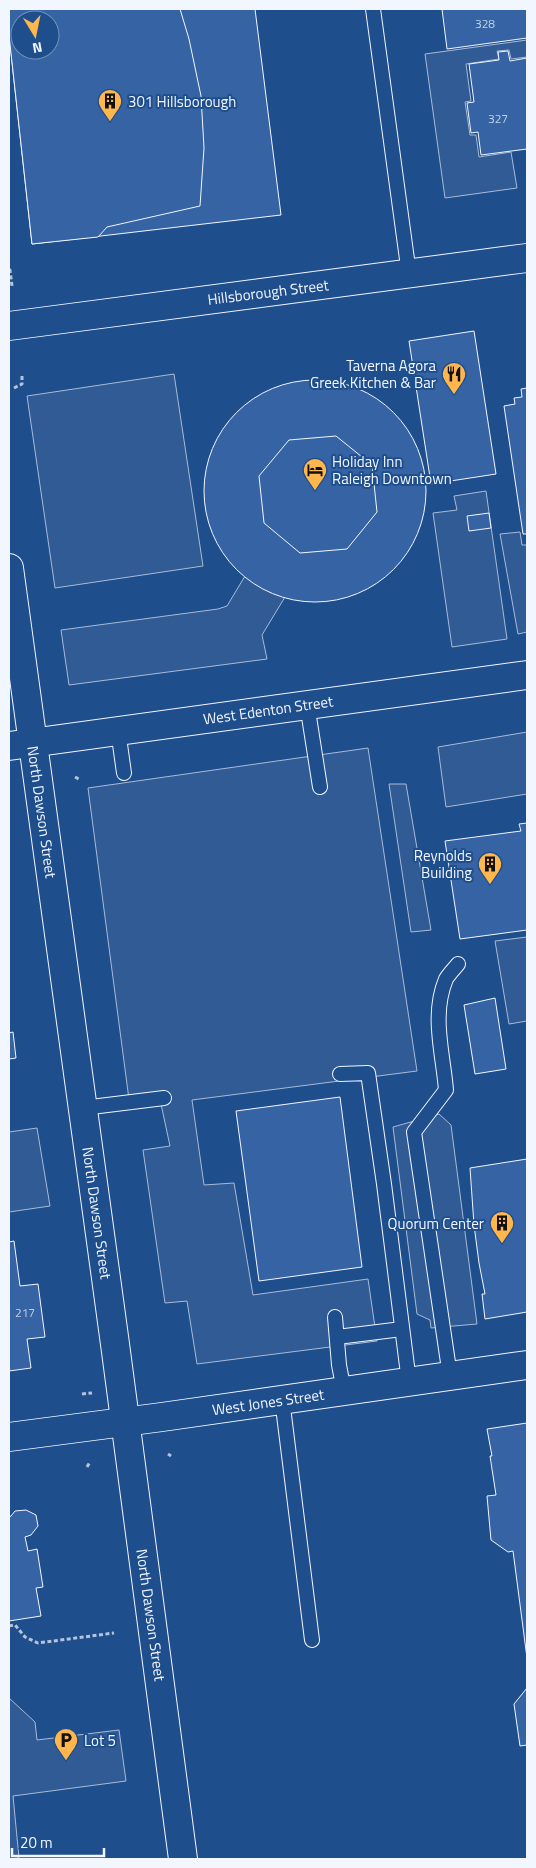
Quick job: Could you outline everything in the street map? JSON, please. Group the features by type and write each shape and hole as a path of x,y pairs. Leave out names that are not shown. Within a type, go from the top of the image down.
{"main road":[{"name":"Hillsborough Street","path":"9,326 527,258"},
{"name":"North Dawson Street","path":"9,568 21,744 83,1108 183,1859"},
{"name":"West Edenton Street","path":"21,744 527,675"},
{"name":"West Jones Street","path":"9,1437 527,1365"}],"lane":[{"path":"373,9 409,274"},
{"path":"307,704 320,787"},
{"path":"118,730 124,773"},
{"path":"450,1376 414,1132 446,1090 438,1006 447,978 458,964"},
{"path":"340,1074 368,1073 410,1382"},
{"path":"83,1108 164,1098"},
{"path":"335,1316 339,1365 344,1391"},
{"path":"337,1337 402,1329"},
{"path":"282,1400 312,1640"}],"path":[{"path":"9,270 12,286"},
{"path":"14,388 22,384 22,375"},
{"path":"87,1467 90,1462"},
{"path":"9,1626 14,1626 25,1637 38,1643 114,1634"}],"shaded area":[{"path":"527,40 527,57 511,59 509,50 497,51 499,59 466,64 471,101 465,102 470,135 476,135 479,157 511,152 517,188 445,198 425,54"},
{"path":"174,374 203,566 55,588 27,396"},
{"path":"486,491 507,639 452,647 433,513 457,510 454,496"},
{"path":"520,532 522,545 527,545 527,632 518,634 500,534"},
{"path":"245,576 271,592 285,597 262,635 267,659 69,685 61,630 218,609 227,606"},
{"path":"527,732 527,794 446,807 438,747"},
{"path":"368,748 417,1071 192,1100 204,1185 234,1183 253,1295 368,1279 377,1341 197,1364 187,1301 165,1303 143,1150 170,1146 161,1104 130,1107 88,788"},
{"path":"389,784 406,784 431,930 411,932"},
{"path":"527,937 527,1021 509,1024 495,941"},
{"path":"439,1114 451,1125 477,1324 431,1328 430,1320 417,1314 393,1127"},
{"path":"37,1128 50,1206 9,1212 9,1132"},
{"name":"Lot 5","path":"9,1698 35,1722 37,1740 119,1730 126,1781 13,1796 19,1858 11,1859 9,1859"}],"building":[{"name":"301 Hillsborough","path":"9,9 255,9 281,215 32,244 12,60 60,60 60,10 10,10 10,44"},
{"name":"301 Hillsborough","path":"9,9 180,9 189,39 201,96 204,148 200,206 107,227 98,237 32,244 12,60 60,60 60,10 10,10 10,44"},
{"path":"442,9 527,9 527,38 447,49"},
{"path":"508,51 510,61 527,58 527,149 481,155 478,132 471,133 467,103 474,102 469,64 499,60 498,52"},
{"path":"474,331 496,474 431,484 409,341"},
{"name":"Holiday Inn Raleigh Downtown","path":"315,380 347,385 357,389 376,399 393,413 407,430 417,449 421,459 426,491 421,523 417,533 407,552 393,569 376,583 357,593 347,597 315,602 283,597 273,593 254,583 237,569 223,552 213,533 209,523 204,491 209,459 213,449 223,430 237,413 254,399 273,389 283,385"},
{"path":"527,388 527,534 523,534 504,406 515,404 514,398 522,397 521,389"},
{"path":"336,436 372,465 377,512 347,549 300,553 264,523 259,476 289,440"},
{"path":"489,513 491,528 469,531 467,516"},
{"name":"Reynolds Building","path":"527,823 527,930 460,939 445,841 521,831 519,824"},
{"path":"495,998 506,1069 475,1074 464,1005"},
{"path":"13,1032 16,1058 9,1059 9,1033"},
{"path":"340,1097 362,1267 259,1281 236,1111"},
{"name":"Quorum Center","path":"527,1159 527,1312 485,1319 482,1294 485,1294 474,1225 470,1168"},
{"path":"14,1241 20,1286 38,1284 45,1337 27,1339 31,1368 9,1371 9,1242"},
{"path":"527,1423 527,1658 513,1551 508,1552 491,1540 487,1496 496,1495 487,1429"},
{"path":"26,1510 36,1515 38,1526 31,1535 25,1537 28,1551 37,1549 43,1587 36,1588 41,1616 9,1621 9,1517 15,1511"},
{"path":"527,1688 527,1745 520,1746 514,1704"}],"place":[{"name":"301 Hillsborough","path":"110,122"},
{"name":"Taverna Agora Greek Kitchen & Bar","path":"454,395"},
{"name":"Holiday Inn Raleigh Downtown","path":"315,491"},
{"name":"Reynolds Building","path":"490,885"},
{"name":"Quorum Center","path":"502,1244"},
{"name":"Lot 5","path":"66,1761"}]}
